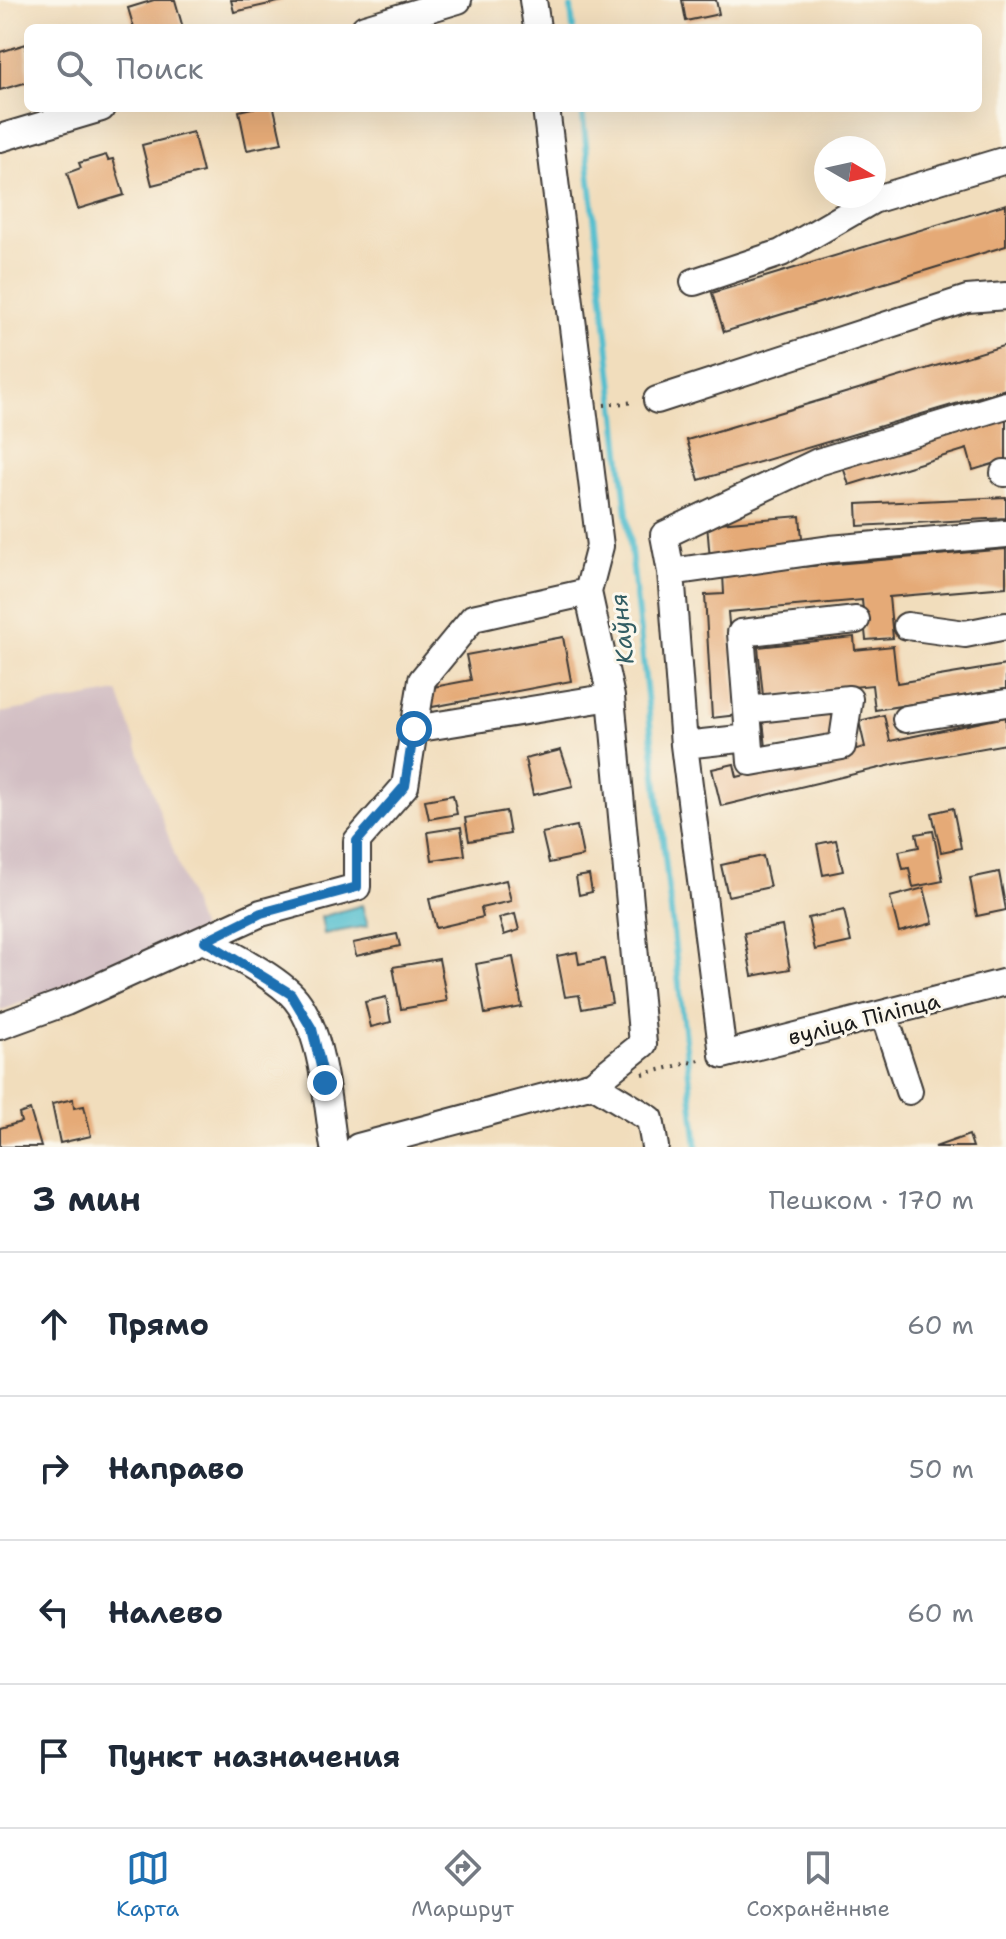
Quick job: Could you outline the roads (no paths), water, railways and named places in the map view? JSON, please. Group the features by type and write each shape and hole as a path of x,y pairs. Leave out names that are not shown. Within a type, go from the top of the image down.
{"street":[{"path":"378,24 458,0"},
{"path":"533,0 536,24"},
{"path":"0,138 88,112"},
{"path":"358,1147 593,1084 643,1044 611,697 588,592 600,546 546,112"},
{"path":"694,282 781,253 873,200 1006,160"},
{"path":"657,400 967,299 1006,296"},
{"path":"749,738 684,745 671,572 664,535 818,462 1006,405"},
{"path":"671,572 830,549 1006,534"},
{"path":"0,1026 66,1002 261,913 357,887 357,841 405,786 422,680 473,618 588,592"},
{"path":"747,710 849,699 842,746 751,762 741,633 856,620"},
{"path":"907,626 965,634 1006,626"},
{"path":"414,729 611,697"},
{"path":"906,719 1006,703"},
{"name":"вуліца Піліпца","path":"684,745 712,1058 1006,982"},
{"path":"205,941 291,994 312,1029 325,1083 334,1147"},
{"path":"884,1014 909,1091"},
{"path":"593,1084 650,1119 655,1147"}],"water":[{"path":"362,905 368,926 324,934 321,917"}],"waterway":[{"name":"Каўня","path":"571,8 573,24"},
{"name":"Каўня","path":"582,112 697,1147"}]}
